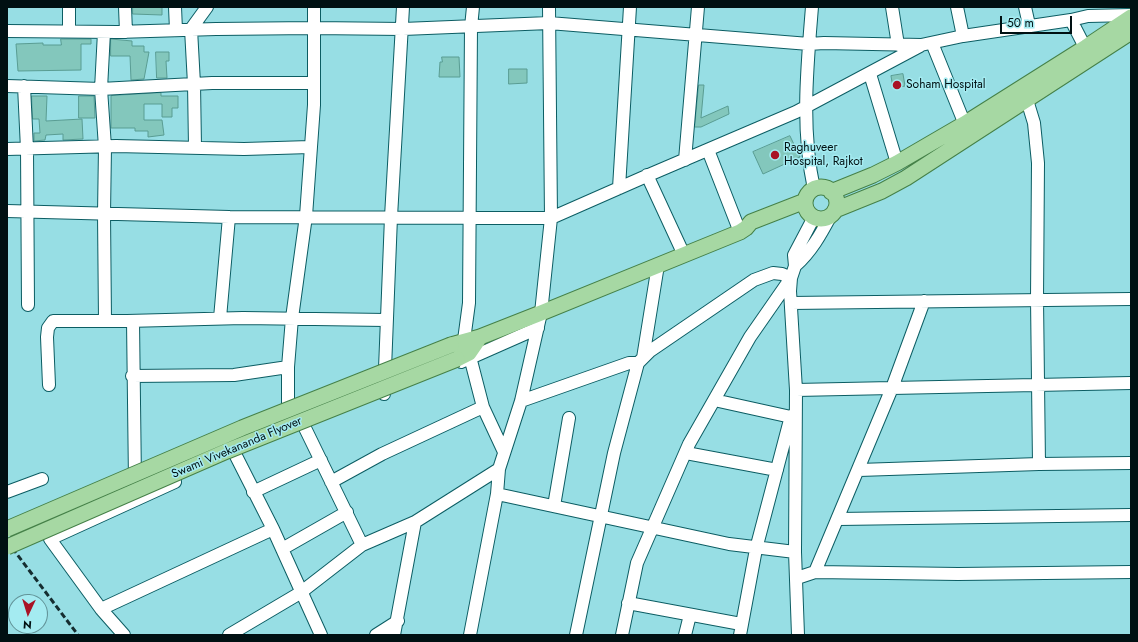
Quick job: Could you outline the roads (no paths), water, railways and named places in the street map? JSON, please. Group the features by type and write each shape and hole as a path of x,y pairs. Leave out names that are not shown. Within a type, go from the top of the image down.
{"main road":[{"path":"831,192 873,175 1027,100 1088,53 1131,16"},
{"path":"810,204 824,219 833,213 882,191 967,130 1088,53 1131,32"},
{"path":"462,351 480,337 743,230 751,222 810,204 821,187 831,192 837,202 833,213"},
{"name":"Swami Vivekananda Flyover","path":"7,529 242,428 462,351"},
{"name":"Swami Vivekananda Flyover","path":"7,547 462,351"}],"street":[{"path":"69,7 69,31"},
{"path":"125,7 126,32"},
{"path":"175,7 176,30"},
{"path":"195,147 194,84 190,30 207,7"},
{"path":"287,433 288,367 292,318 306,216 314,105 314,7"},
{"path":"384,394 391,217 403,30 403,7"},
{"path":"473,7 471,27 469,302 462,351 483,407 504,452"},
{"path":"470,635 498,494 499,469 521,400 541,313 551,218 549,7"},
{"path":"619,188 630,29 630,7"},
{"path":"685,160 698,7"},
{"path":"622,635 638,563 686,453 750,337 791,278 795,266 794,255 810,204 806,106 812,7"},
{"path":"892,7 898,45"},
{"path":"957,7 963,36"},
{"path":"1025,7 1029,26"},
{"path":"7,31 126,32 313,28 403,30 549,23 809,44 898,45 927,44 963,36 1071,20 1087,11 1131,16"},
{"path":"1071,20 1088,53"},
{"path":"104,32 101,89 105,147 105,321"},
{"path":"7,211 27,213 229,217 306,216 551,218 647,175 796,112 927,44"},
{"path":"927,44 967,130"},
{"path":"870,74 897,163"},
{"path":"7,86 101,89 194,84 314,83"},
{"path":"24,86 27,149 28,305"},
{"path":"1027,100 1034,123 1038,163 1037,299 1039,464"},
{"path":"7,149 195,147 244,149 310,147"},
{"path":"708,150 743,230"},
{"path":"647,175 684,255"},
{"path":"795,266 804,258 821,234 833,213"},
{"path":"220,318 229,217"},
{"path":"576,635 614,453 640,361 658,265"},
{"path":"521,400 629,363 640,361 650,351 754,280 773,273 791,278"},
{"path":"791,278 796,395 795,552 798,635"},
{"path":"791,303 1131,299"},
{"path":"816,572 892,388 924,301"},
{"path":"49,385 47,337 50,324 59,320 133,321 220,318 292,318 386,320"},
{"path":"133,321 132,376 136,500"},
{"path":"124,635 101,609 50,539 235,454 384,394 462,351 538,328"},
{"path":"132,376 234,375 288,367"},
{"path":"796,395 892,388 1131,383"},
{"path":"628,603 690,615 741,630 756,549 796,395"},
{"path":"714,400 791,417"},
{"path":"331,482 382,454 483,407"},
{"path":"554,506 569,418"},
{"path":"304,426 362,545"},
{"path":"686,453 777,470"},
{"path":"235,454 273,529 300,593 321,635"},
{"path":"253,492 321,460"},
{"path":"859,470 1039,464 1131,463"},
{"path":"229,635 300,593 362,545 415,522 499,469"},
{"path":"7,492 42,479"},
{"path":"498,494 756,549 795,552"},
{"path":"282,549 347,512"},
{"path":"838,519 1131,515"},
{"path":"394,635 398,621 415,522"},
{"path":"101,609 273,529"},
{"path":"796,578 816,572 958,574 1131,572"},
{"path":"685,635 690,615"},
{"path":"376,635 398,621"}],"railway":[{"path":"7,541 78,635"}],"place":[{"name":"Soham Hospital","path":"897,85"},
{"name":"Raghuveer Hospital, Rajkot","path":"775,155"}]}
